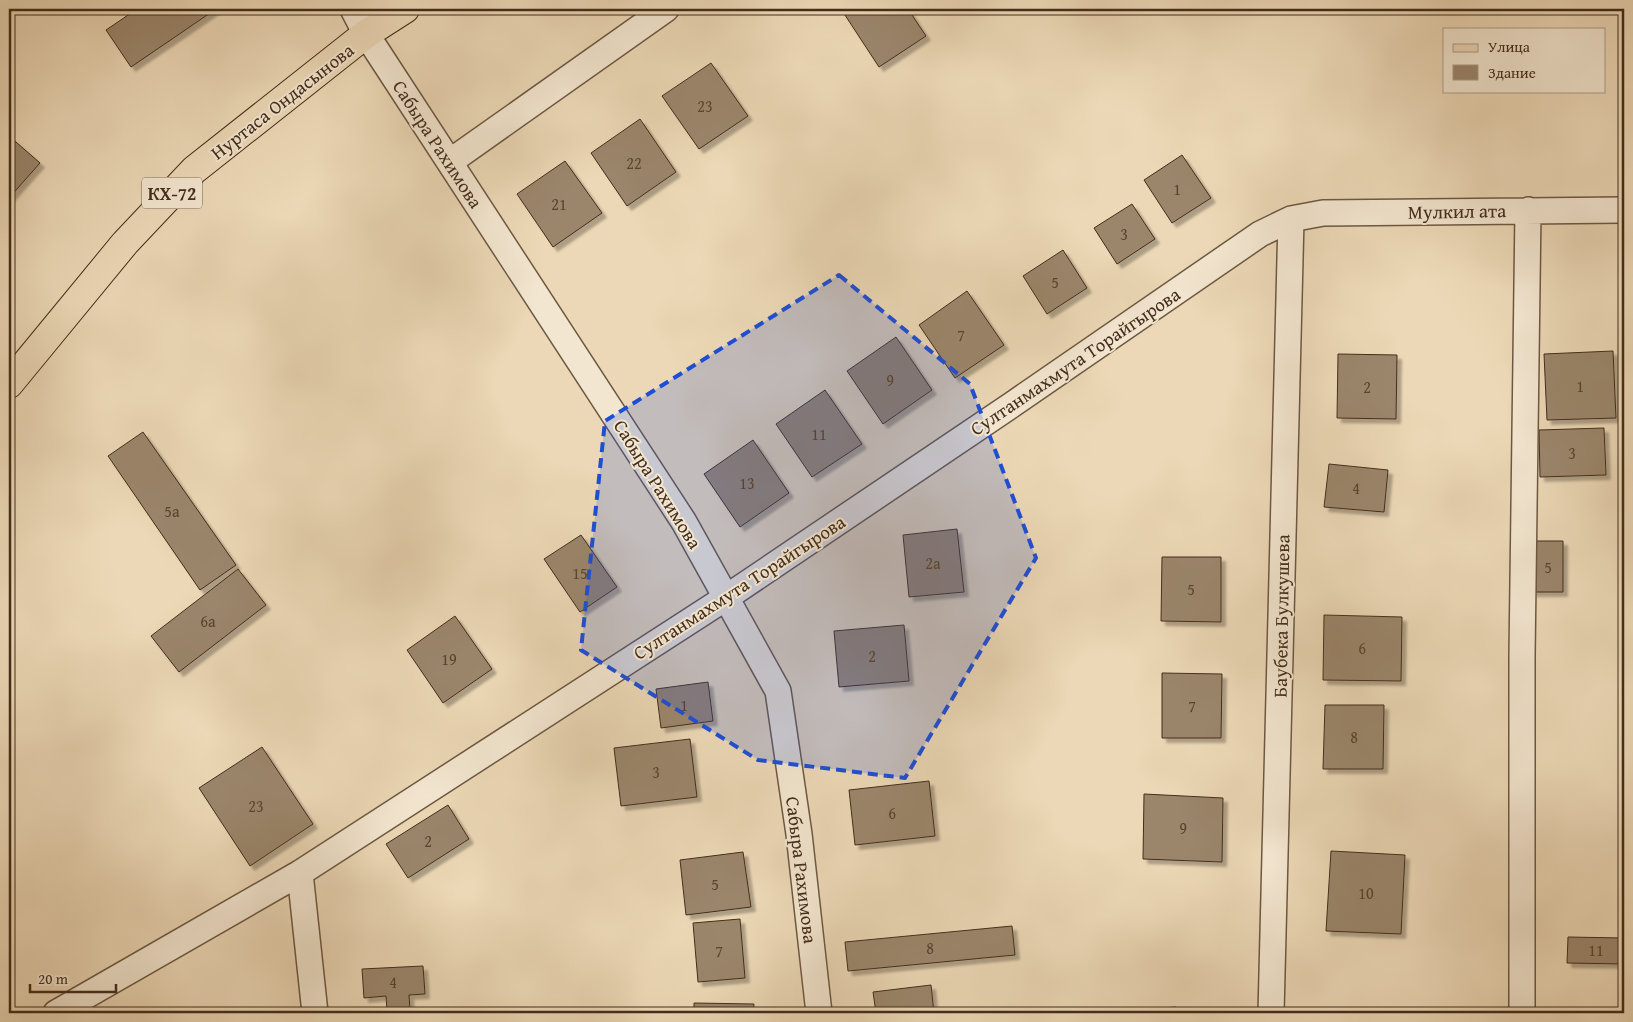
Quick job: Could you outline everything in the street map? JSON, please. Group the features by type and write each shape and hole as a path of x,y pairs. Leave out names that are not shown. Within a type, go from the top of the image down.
{"main road":[{"name":"Нуртаса Ондасынова","path":"9,384 125,243 194,170 366,34 405,9"}],"street":[{"name":"Сабыра Рахимова","path":"353,9 366,34 451,161 684,522 778,691 799,834 820,1013"},
{"path":"451,161 666,9"},
{"path":"1522,1013 1522,656 1528,210"},
{"name":"Мулкил ата","path":"1291,219 1323,213 1624,210"},
{"name":"Султанмахмута Торайгырова","path":"56,1013 300,873 727,597 1260,234 1291,219"},
{"name":"Баубека Булкушева","path":"1271,1013 1291,219"},
{"path":"300,873 315,1013"}],"highlighted area":[{"path":"839,275 970,384 1036,558 905,778 758,760 581,650 605,421"}],"building":[{"path":"137,9 216,9 131,67 106,30"},
{"path":"841,9 908,9 926,36 879,67"},
{"path":"711,63 748,116 699,149 662,96"},
{"path":"640,119 676,172 627,206 591,153"},
{"path":"9,136 40,163 9,198"},
{"path":"1182,155 1211,198 1172,223 1144,180"},
{"path":"565,161 602,213 553,247 517,194"},
{"path":"1132,204 1155,239 1117,264 1094,228"},
{"path":"1063,250 1087,288 1047,314 1023,276"},
{"path":"967,291 1004,345 955,378 919,325"},
{"path":"896,337 932,390 883,424 847,371"},
{"path":"1613,351 1616,418 1547,420 1544,354"},
{"path":"1338,354 1397,355 1396,419 1337,418"},
{"path":"825,390 862,444 812,477 776,424"},
{"path":"1604,428 1606,475 1540,477 1539,430"},
{"path":"143,432 236,565 200,590 108,456"},
{"path":"753,440 789,493 740,527 704,474"},
{"path":"1329,464 1388,470 1384,512 1324,507"},
{"path":"957,529 964,592 909,597 903,535"},
{"path":"581,535 617,587 580,612 544,559"},
{"path":"1533,541 1563,541 1563,592 1532,592"},
{"path":"1162,557 1221,557 1221,622 1161,621"},
{"path":"238,569 266,605 179,672 151,636"},
{"path":"1324,615 1402,617 1401,681 1323,680"},
{"path":"455,616 492,669 443,703 407,650"},
{"path":"904,625 909,681 839,687 834,631"},
{"path":"1162,673 1222,674 1221,738 1162,738"},
{"path":"708,682 713,721 661,728 656,689"},
{"path":"1325,705 1384,705 1383,769 1323,769"},
{"path":"690,739 697,797 621,806 614,748"},
{"path":"262,747 313,824 250,866 199,788"},
{"path":"929,781 935,836 855,845 849,790"},
{"path":"1144,794 1223,798 1222,862 1143,859"},
{"path":"448,805 469,839 408,878 386,844"},
{"path":"1331,851 1405,855 1401,934 1326,931"},
{"path":"743,852 751,907 686,915 680,860"},
{"path":"740,919 745,978 698,982 693,923"},
{"path":"1012,926 1015,955 848,971 845,942"},
{"path":"1568,937 1624,938 1624,964 1567,963"},
{"path":"423,966 425,994 409,995 410,1010 387,1011 386,996 364,998 362,969"},
{"path":"931,985 934,1013 876,1013 873,992"},
{"path":"694,1003 754,1004 753,1013 694,1013"},
{"path":"1176,1007 1176,1013 1093,1013"}]}
